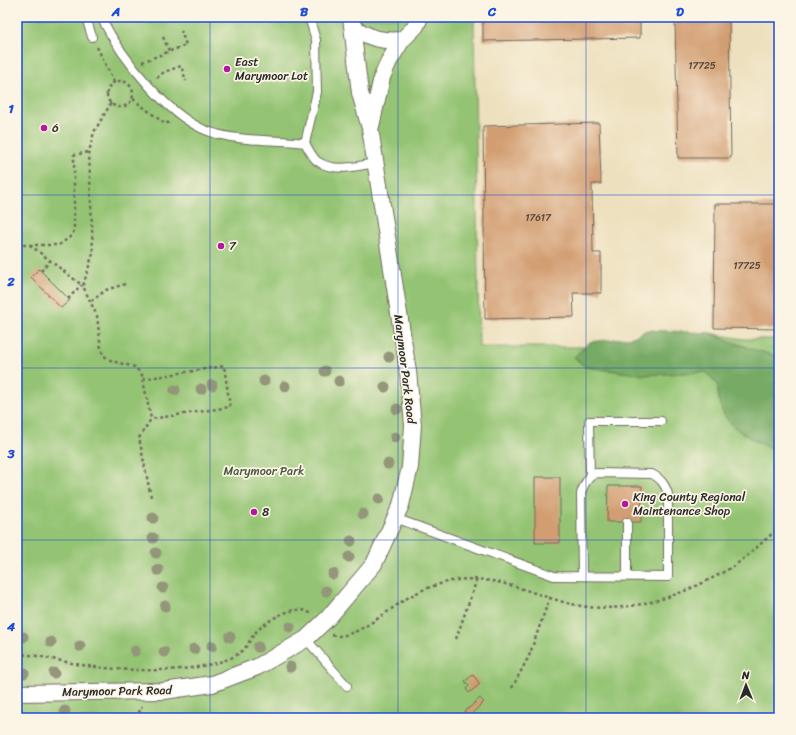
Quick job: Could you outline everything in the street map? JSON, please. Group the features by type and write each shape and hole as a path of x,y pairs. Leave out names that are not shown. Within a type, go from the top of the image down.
{"street":[{"name":"Marymoor Park Road","path":"370,128 382,77 389,61 402,40 416,26 420,17"},
{"name":"Marymoor Park Road","path":"17,693 164,691 212,684 257,667 306,639 328,618 374,564 401,505 410,467 413,425 408,371 370,128 360,93 352,22"},
{"path":"352,22 366,36 389,41 402,40"}],"lane":[{"path":"86,17 92,37"},
{"path":"101,17 114,42 140,76 183,118 201,129 217,134 249,140 305,143"},
{"path":"309,17 316,40 317,92 305,143 316,160 330,167 347,168 375,163"},
{"path":"590,477 589,421 661,421"},
{"path":"395,518 554,576 668,577 668,494 666,486 660,478 652,474 596,473 584,483 581,494 582,576"},
{"path":"627,522 627,576"},
{"path":"306,639 347,686"}],"path":[{"path":"140,62 186,45 181,31"},
{"path":"92,37 114,82"},
{"path":"163,37 169,51"},
{"path":"157,78 164,72 181,66 186,81"},
{"path":"121,80 130,84 134,94 133,99 126,106 120,107 111,103 107,94 108,89 114,82 121,80 124,77"},
{"path":"134,94 138,92"},
{"path":"133,99 165,124 183,118"},
{"path":"68,299 82,286 93,253 89,152 94,132 111,103"},
{"path":"17,245 59,245 69,238 74,231 74,155 89,152"},
{"path":"30,245 82,286 91,301 97,316 101,349 104,356 112,362 134,367 142,375 150,419 139,438 151,497"},
{"path":"41,271 50,262"},
{"path":"91,301 106,290 125,284"},
{"path":"143,379 224,366 230,407 150,419"},
{"path":"326,630 333,636 359,630 411,596 451,581 477,579 496,580 572,604 589,606 621,607 651,603 677,594 733,566 779,528"},
{"path":"456,639 477,579"},
{"path":"512,688 529,656 550,597"},
{"path":"17,654 28,654 95,667 134,669 208,666 233,656 243,650 255,633 280,614 291,611 305,611 315,618"}],"green space":[{"name":"Marymoor Park","path":"17,17 474,17 479,347 747,347 710,333 743,339 779,339 779,718 17,718"},
{"path":"647,330 710,333 732,343 779,357 779,452 745,435 728,420 718,399 718,385 706,372 645,375 585,367 574,357 590,342 633,337"}],"building":[{"path":"483,17 640,17 640,38 483,41"},
{"path":"675,17 729,17 731,158 678,158"},
{"path":"368,88 373,89 372,96 367,95"},
{"path":"599,123 601,184 592,184 593,253 601,253 601,293 573,293 574,317 485,319 483,126"},
{"path":"715,204 779,204 779,329 714,328"},
{"path":"39,269 70,300 61,308 31,277"},
{"path":"535,477 560,477 560,543 535,543"},
{"name":"King County Regional Maintenance Shop","path":"608,486 642,486 641,522 607,522"},
{"path":"473,675 480,684 469,693 466,689 469,686 465,681"},
{"path":"480,698 484,702 467,718 461,718 460,716"}],"place":[{"name":"East Marymoor Lot","path":"227,69"},
{"name":"6","path":"44,128"},
{"name":"7","path":"221,246"},
{"name":"King County Regional Maintenance Shop","path":"625,504"},
{"name":"8","path":"254,512"}]}
